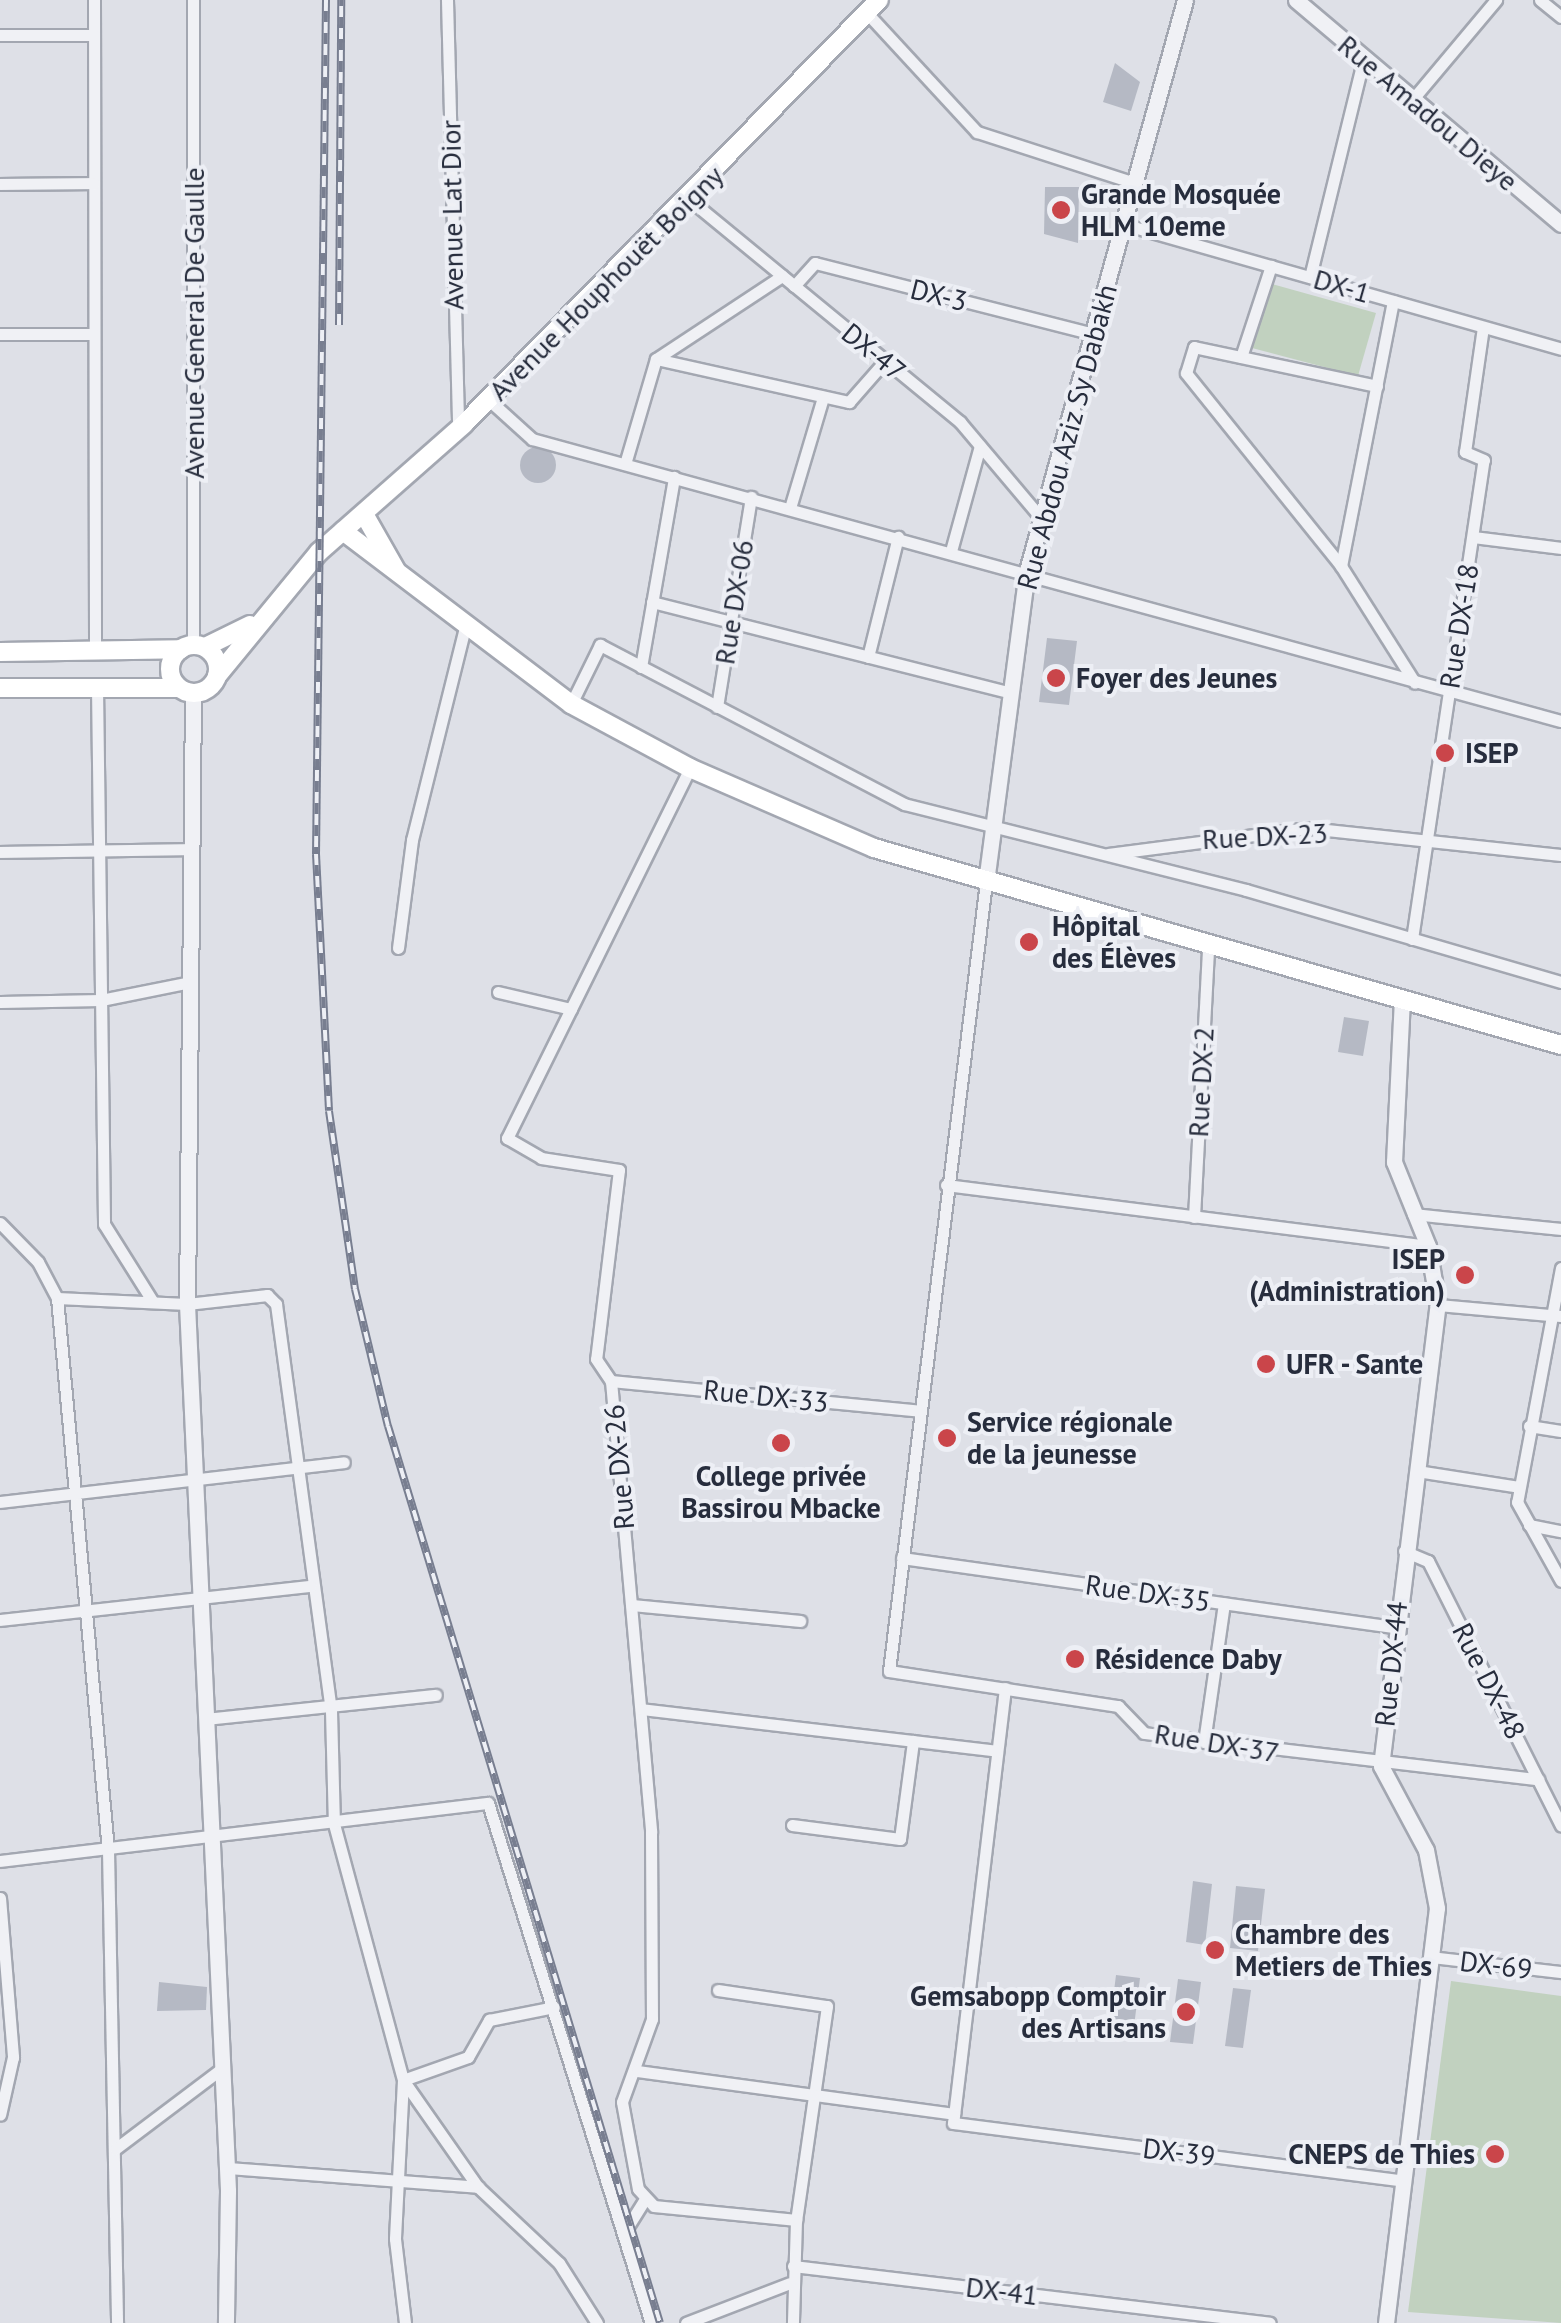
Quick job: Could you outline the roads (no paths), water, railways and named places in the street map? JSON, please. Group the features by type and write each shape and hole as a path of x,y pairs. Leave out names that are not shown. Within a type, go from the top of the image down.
{"main road":[{"name":"Avenue Houphouët Boigny","path":"186,691 217,676 320,552 458,430 690,200 873,7"},
{"path":"364,514 396,570"},
{"path":"344,532 571,704 690,768 874,848 1208,948 1561,1045"},
{"path":"0,652 193,647 260,620"},
{"path":"193,647 217,676"},
{"path":"186,691 170,668 193,647"},
{"path":"0,688 186,691"}],"street":[{"path":"94,0 95,652"},
{"name":"Avenue General De Gaulle","path":"193,0 193,647"},
{"name":"Avenue Lat Dior","path":"448,0 458,430"},
{"name":"Rue Abdou Aziz Sy Dabakh","path":"986,882 1027,571 1185,0"},
{"name":"Rue Amadou Dieye","path":"1297,0 1363,62 1561,224"},
{"path":"1412,100 1496,0"},
{"path":"1540,0 1561,17"},
{"path":"873,7 976,132 1135,183"},
{"path":"0,35 94,35"},
{"path":"1310,278 1363,62"},
{"path":"0,184 94,183"},
{"name":"DX-47","path":"690,200 885,361 980,446 1042,519"},
{"name":"DX-1","path":"1123,224 1561,349"},
{"name":"DX-3","path":"794,286 815,263 1093,334"},
{"path":"1241,357 1271,266"},
{"path":"624,464 656,359 782,276"},
{"path":"1341,566 1393,301"},
{"name":"Rue DX-18","path":"1412,938 1484,460 1465,452 1483,326"},
{"path":"0,334 94,334"},
{"path":"1377,386 1194,347 1186,374 1341,566 1415,683"},
{"path":"656,359 849,402 885,361"},
{"path":"790,508 823,396"},
{"path":"488,400 532,439 1027,571 1449,694 1561,721"},
{"path":"952,551 980,446"},
{"path":"641,667 674,477"},
{"name":"Rue DX-06","path":"717,708 752,497"},
{"path":"868,658 898,536"},
{"path":"1472,537 1561,548"},
{"path":"652,602 1011,692"},
{"path":"398,948 412,840 465,627"},
{"path":"571,704 600,644 904,804 1412,938 1561,982"},
{"path":"97,687 104,1224 153,1302"},
{"path":"186,691 192,849 187,1304 192,1479 227,2168 226,2323"},
{"path":"498,992 571,1009 690,768"},
{"name":"Rue DX-23","path":"1104,855 1308,828 1561,855"},
{"path":"0,852 192,849"},
{"path":"902,1558 986,882"},
{"name":"Rue DX-2","path":"1194,1216 1208,948"},
{"path":"0,1002 101,1000 191,982"},
{"name":"Rue DX-44","path":"1386,2323 1438,1908 1426,1850 1381,1766 1394,1627 1438,1304 1428,1246 1394,1162 1402,999"},
{"name":"Rue DX-26","path":"571,1009 508,1138 541,1158 620,1170 596,1359 611,1380 642,1709 653,1994 637,2071 622,2102 644,2200"},
{"path":"946,1186 1428,1246"},
{"path":"1413,1214 1561,1229"},
{"path":"0,1223 38,1262 58,1298 108,1850 117,2323"},
{"path":"1561,1268 1517,1502 1561,1581"},
{"path":"58,1298 187,1304 274,1296 310,1586 332,1712 334,1824 403,2080 395,2239 405,2323"},
{"path":"1438,1304 1554,1315"},
{"name":"Rue DX-33","path":"611,1380 920,1411"},
{"path":"1529,1426 1561,1432"},
{"path":"0,1502 344,1462"},
{"path":"1417,1472 1519,1487"},
{"path":"1528,1524 1561,1530"},
{"name":"Rue DX-48","path":"1404,1551 1428,1561 1561,1824"},
{"name":"Rue DX-35","path":"902,1558 1394,1627"},
{"name":"Rue DX-37","path":"902,1558 889,1671 1118,1706 1144,1733 1381,1766 1411,1762 1538,1779"},
{"path":"0,1620 310,1586"},
{"path":"1204,1742 1224,1604"},
{"path":"632,1605 800,1621"},
{"path":"954,2118 1005,1688"},
{"path":"206,1718 332,1712 436,1696"},
{"path":"642,1709 997,1751"},
{"path":"792,1825 900,1839 913,1741"},
{"path":"0,1861 211,1840 488,1803 651,2323"},
{"path":"0,1898 13,2057 0,2115"},
{"name":"DX-69","path":"1431,1957 1561,1972"},
{"path":"718,1990 828,2006 796,2220 790,2282 793,2323"},
{"path":"403,2080 468,2057 489,2020 554,2008"},
{"path":"115,2149 221,2069"},
{"name":"DX-39","path":"637,2071 1404,2181"},
{"path":"403,2080 478,2187 560,2263 597,2323"},
{"path":"227,2168 398,2175 478,2187"},
{"path":"625,2232 644,2200 796,2220"},
{"name":"DX-41","path":"793,2266 1270,2323"},
{"path":"686,2323 790,2282"}],"railway":[{"path":"326,0 316,854 329,1111 355,1289 388,1426 660,2323"},
{"path":"339,325 341,0"}],"place":[{"name":"Grande Mosquée HLM 10eme","path":"1061,210"},
{"name":"Foyer des Jeunes","path":"1056,678"},
{"name":"ISEP","path":"1445,753"},
{"name":"Hôpital des Élèves","path":"1029,942"},
{"name":"ISEP (Administration)","path":"1465,1275"},
{"name":"UFR - Sante","path":"1266,1364"},
{"name":"Service régionale de la jeunesse","path":"947,1438"},
{"name":"College privée Bassirou Mbacke","path":"781,1443"},
{"name":"Résidence Daby","path":"1075,1659"},
{"name":"Chambre des Metiers de Thies","path":"1215,1950"},
{"name":"Gemsabopp Comptoir des Artisans","path":"1186,2012"},
{"name":"CNEPS de Thies","path":"1495,2154"}]}
